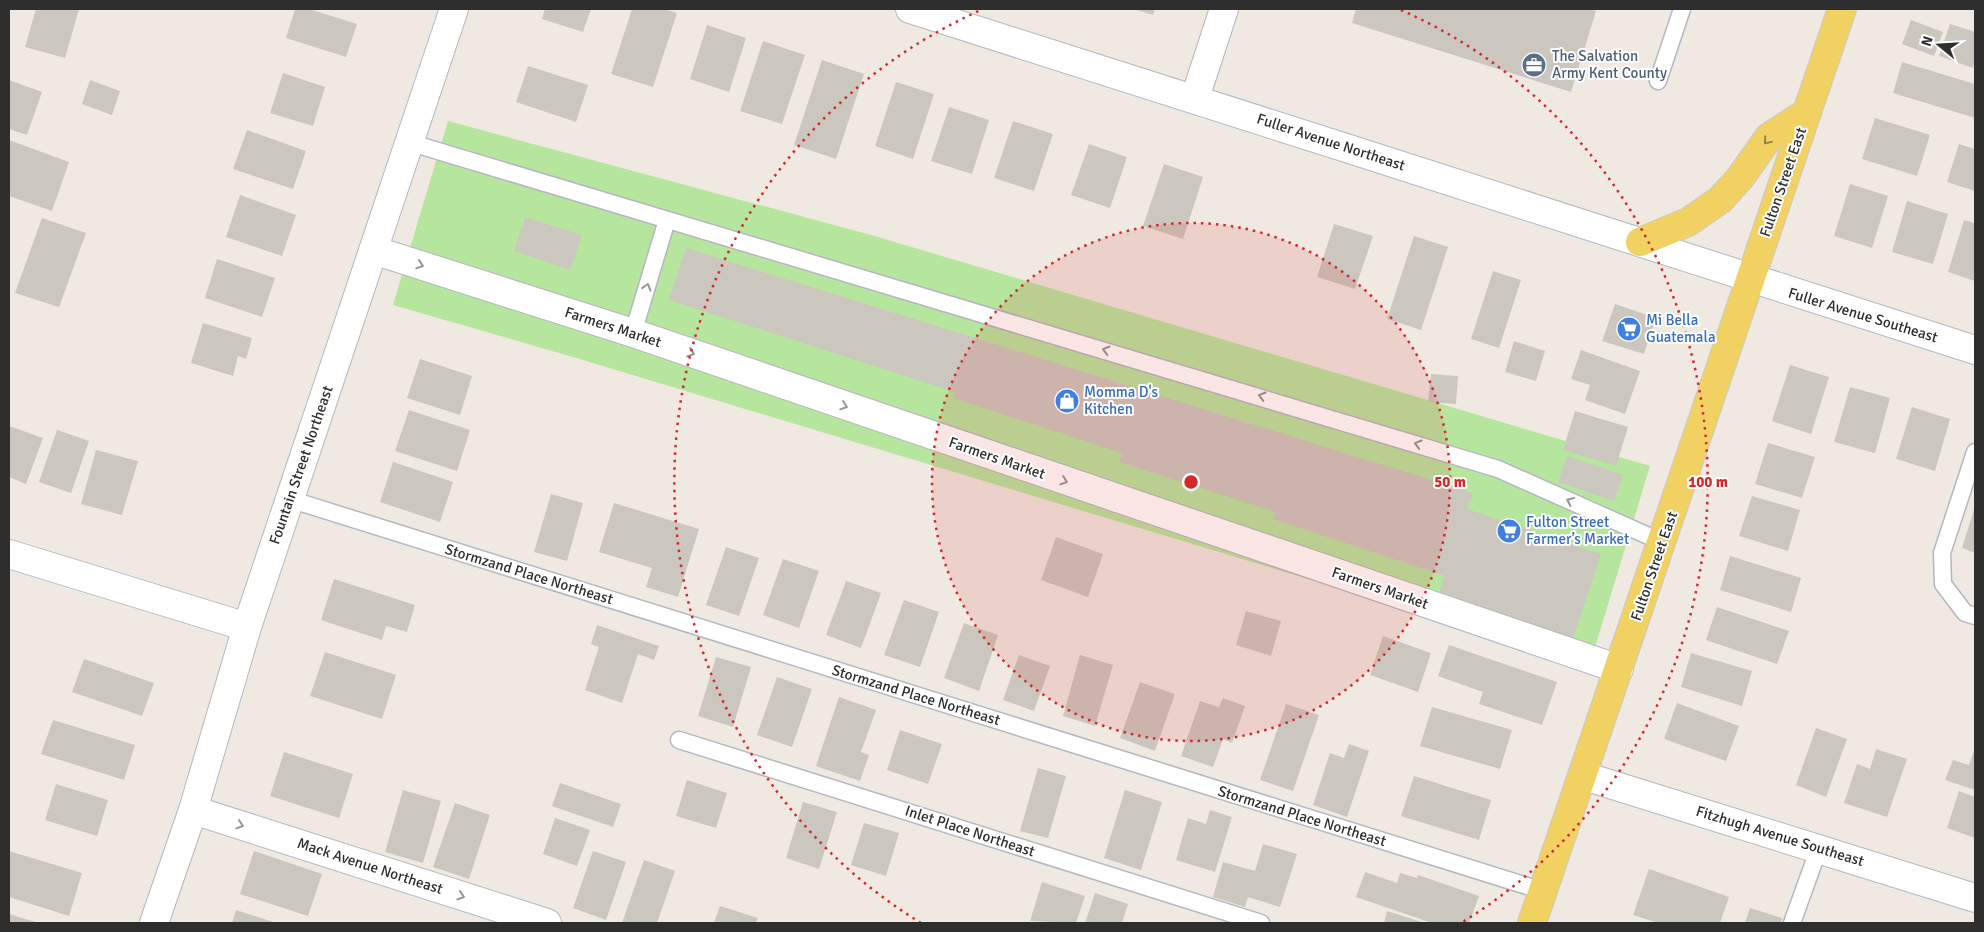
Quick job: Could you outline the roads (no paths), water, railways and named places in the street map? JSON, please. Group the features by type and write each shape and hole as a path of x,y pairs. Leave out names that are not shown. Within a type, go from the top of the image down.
{"main road":[{"name":"Fulton Street East","path":"1532,923 1584,776 1842,9"},
{"path":"1640,242 1688,222 1720,200 1740,178 1769,137 1806,113"}],"street":[{"name":"Fountain Street Northeast","path":"154,923 193,810 246,627 454,9"},
{"name":"Fuller Avenue Northeast","path":"910,9 1195,98 1750,279"},
{"path":"1195,98 1224,9"},
{"name":"Farmers Market","path":"373,250 633,333 1620,669"},
{"name":"Fuller Avenue Southeast","path":"1750,279 1975,350"},
{"path":"9,554 246,627"},
{"name":"Fitzhugh Avenue Southeast","path":"1584,776 1975,898"},
{"name":"Mack Avenue Northeast","path":"193,810 547,923"}],"lane":[{"path":"1658,81 1682,9"},
{"path":"408,142 1295,406 1498,469 1662,542"},
{"path":"633,333 667,220"},
{"path":"1975,452 1942,553 1943,584 1965,613 1975,616"},
{"name":"Stormzand Place Northeast","path":"289,499 1543,891"},
{"name":"Inlet Place Northeast","path":"679,740 1261,923"},
{"path":"1792,923 1819,848"}],"place":[{"name":"The Salvation Army Kent County","path":"1534,65"},
{"name":"Mi Bella Guatemala","path":"1629,329"},
{"name":"Momma D's Kitchen","path":"1067,401"},
{"name":"Fulton Street Farmer’s Market","path":"1509,531"}]}
